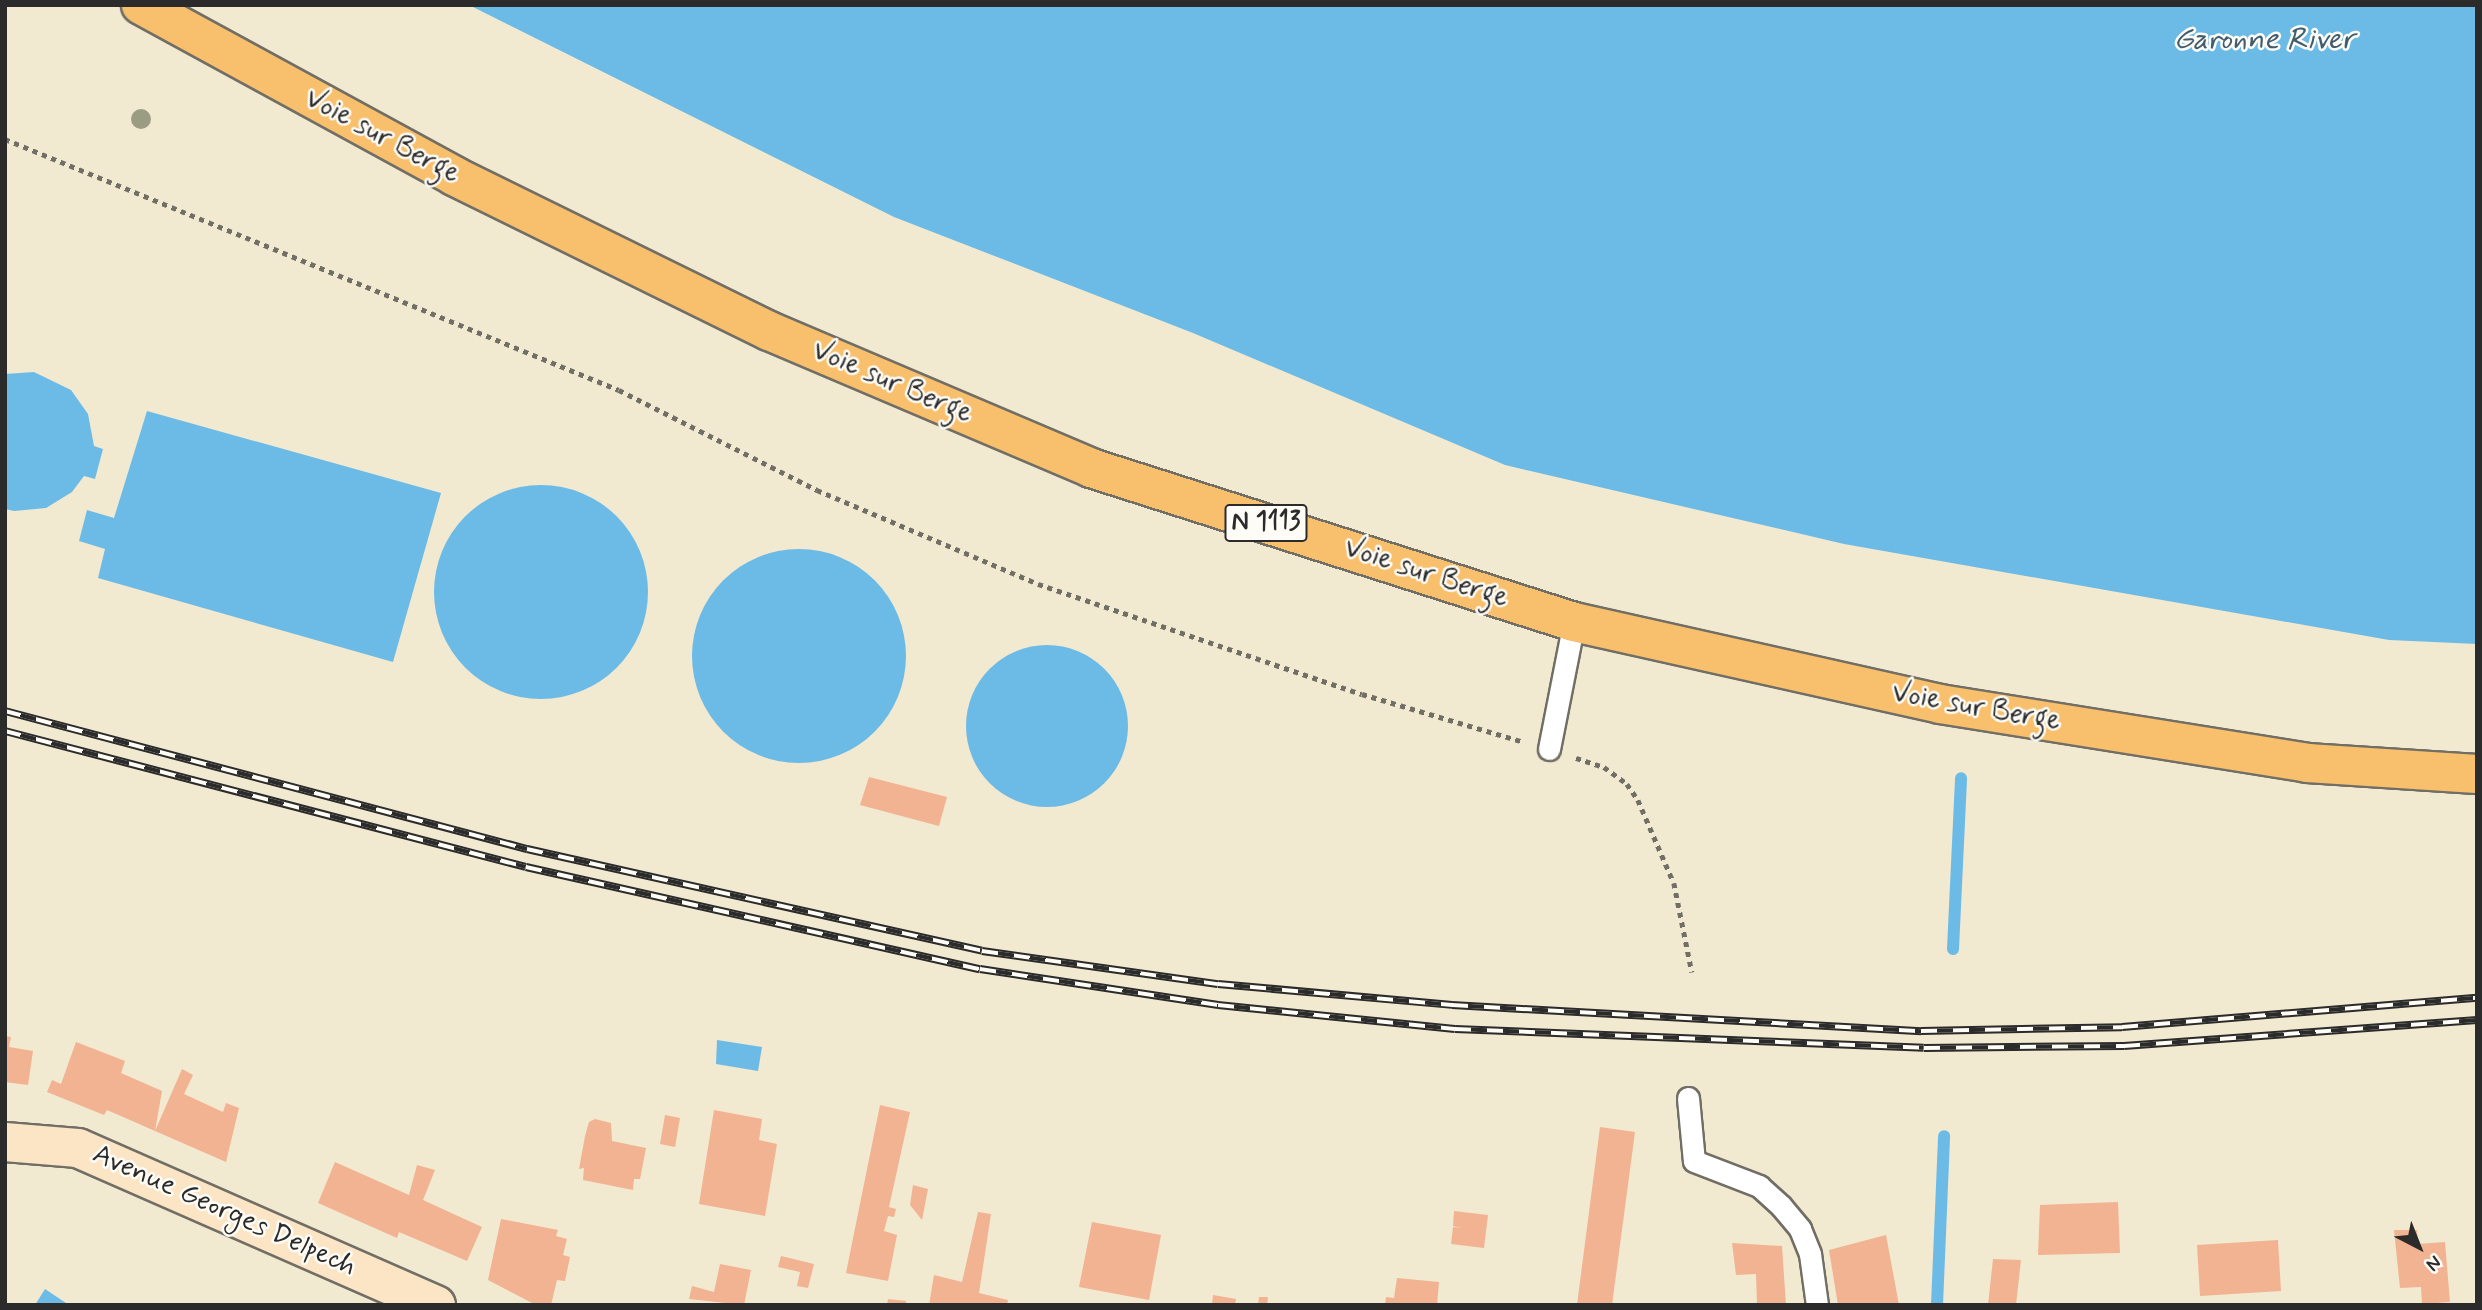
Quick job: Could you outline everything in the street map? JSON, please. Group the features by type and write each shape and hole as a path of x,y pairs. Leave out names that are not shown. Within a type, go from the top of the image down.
{"main road":[{"name":"Voie sur Berge","path":"141,5 454,176 768,331 1091,468 1574,622 1940,704 2306,763 2477,774"},
{"path":"5,1124 78,1148"},
{"name":"Avenue Georges Delpech","path":"5,1142 78,1148 436,1305"}],"lane":[{"path":"1549,749 1574,622"},
{"path":"1688,1098 1694,1161 1759,1186 1781,1206 1800,1229 1810,1254 1817,1305"}],"path":[{"path":"5,138 619,390 817,490 1038,584 1362,694 1604,767 1627,784 1638,800 1674,883 1692,972"}],"water":[{"name":"Garonne River","path":"469,5 2477,5 2477,644 2389,640 1844,544 1505,465 1193,333 894,217"},
{"path":"34,372 71,390 88,414 94,446 103,449 95,479 84,476 72,492 46,508 14,511 5,509 5,374"},
{"path":"147,411 441,493 393,662 98,578 105,549 79,541 87,510 114,518"},
{"path":"541,485 582,493 617,516 640,551 648,592 640,633 617,668 582,691 541,699 500,691 465,668 442,633 434,592 442,551 465,516 500,493"},
{"path":"799,549 840,557 875,580 898,615 906,656 898,697 875,732 840,755 799,763 758,755 723,732 700,697 692,656 700,615 723,580 758,557"},
{"path":"1047,645 1078,651 1104,669 1122,695 1128,726 1122,757 1104,783 1078,801 1047,807 1016,801 990,783 972,757 966,726 972,695 990,669 1016,651"},
{"path":"717,1040 762,1047 758,1071 716,1064"},
{"path":"45,1289 69,1305 35,1305"}],"building":[{"path":"869,777 947,797 939,826 860,805"},
{"path":"5,1036 11,1037 9,1047 33,1051 28,1085 5,1082"},
{"path":"76,1042 125,1061 121,1073 162,1091 155,1131 107,1110 104,1115 47,1092 52,1080 61,1084"},
{"path":"182,1069 193,1075 184,1094 223,1112 226,1103 239,1108 226,1162 155,1131"},
{"path":"880,1105 910,1112 889,1207 896,1209 894,1217 888,1216 884,1231 897,1235 888,1281 846,1273"},
{"path":"714,1110 762,1119 759,1140 777,1144 765,1216 699,1204"},
{"path":"665,1115 680,1118 675,1147 660,1144"},
{"path":"595,1119 611,1123 612,1141 646,1148 640,1179 634,1179 633,1190 583,1180 584,1168 579,1169 585,1136 589,1122"},
{"path":"1600,1127 1635,1132 1612,1305 1577,1305"},
{"path":"335,1162 409,1195 417,1165 435,1170 423,1200 482,1227 467,1261 399,1232 397,1238 318,1203"},
{"path":"913,1185 928,1189 922,1220 910,1205"},
{"path":"2118,1202 2120,1253 2038,1255 2040,1205"},
{"path":"1454,1211 1488,1215 1484,1248 1451,1244 1453,1227 1462,1228 1453,1226"},
{"path":"978,1212 991,1214 979,1293 1008,1300 1007,1305 929,1305 934,1275 962,1282"},
{"path":"501,1219 558,1230 556,1236 567,1239 563,1255 570,1257 565,1281 557,1280 551,1305 536,1305 488,1280"},
{"path":"1092,1222 1161,1235 1149,1300 1079,1287"},
{"path":"2394,1230 2417,1230 2418,1244 2445,1242 2450,1302 2422,1304 2421,1287 2400,1288"},
{"path":"1886,1235 1899,1305 1838,1305 1829,1250"},
{"path":"2278,1240 2281,1291 2200,1296 2197,1245"},
{"path":"1732,1243 1782,1246 1786,1305 1757,1305 1756,1274 1736,1275"},
{"path":"781,1256 814,1264 808,1288 797,1286 800,1272 778,1267"},
{"path":"1993,1259 2021,1260 2016,1305 1988,1305"},
{"path":"720,1264 751,1270 744,1305 689,1299 692,1286 714,1292"},
{"path":"1397,1278 1439,1282 1437,1305 1385,1305 1386,1297 1394,1298"},
{"path":"1213,1295 1236,1299 1235,1305 1212,1305"},
{"path":"1259,1297 1268,1297 1267,1305 1258,1305"},
{"path":"888,1299 906,1301 906,1305 887,1305"}],"waterway":[{"path":"1953,949 1961,778"},
{"path":"1937,1305 1944,1136"}],"railway":[{"path":"5,711 527,849 982,951 1218,984 1452,1005 1921,1031 2122,1027 2477,998"},
{"path":"5,731 526,867 980,969 1218,1005 1455,1029 1924,1048 2124,1046 2477,1020"}]}
